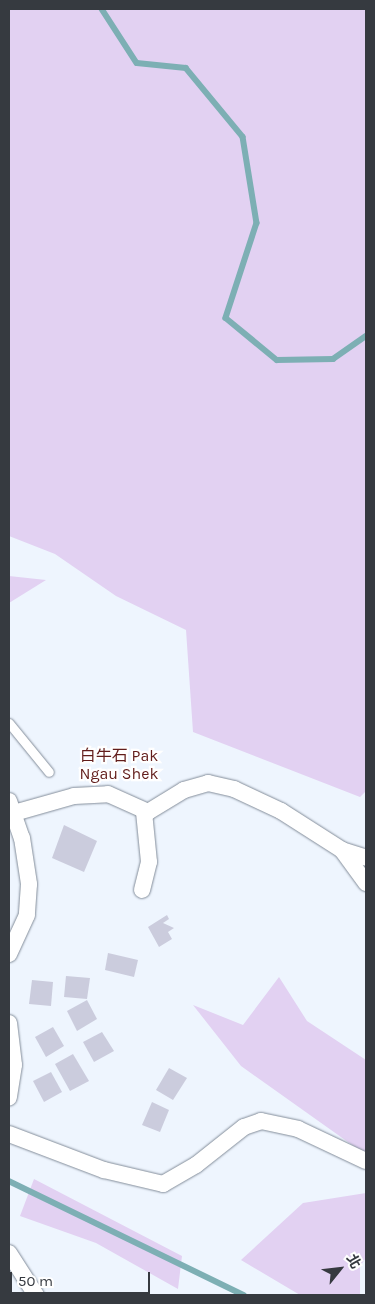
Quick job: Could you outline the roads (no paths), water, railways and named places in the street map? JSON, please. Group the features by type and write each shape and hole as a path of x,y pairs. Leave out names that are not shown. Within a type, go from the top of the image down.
{"street":[{"path":"144,812 196,785 219,785 281,811 342,850 366,858"},
{"path":"9,954 27,915 28,901 28,863 11,807 74,796 108,794 144,812"},
{"path":"142,890 149,862 144,812"},
{"path":"342,850 366,883"},
{"path":"9,1023 14,1065 9,1098"},
{"path":"9,1134 104,1170 163,1184 196,1165 244,1127 261,1121 298,1129 366,1161"},
{"path":"9,1253 36,1295"}],"lane":[{"path":"9,723 49,772"}],"waterway":[{"path":"102,9 137,63 186,68 243,137 257,223 226,318 277,360 333,359 366,336"},
{"path":"9,1181 244,1295"}],"district":[{"name":"白牛石 Pak Ngau Shek","path":"119,765"}]}
